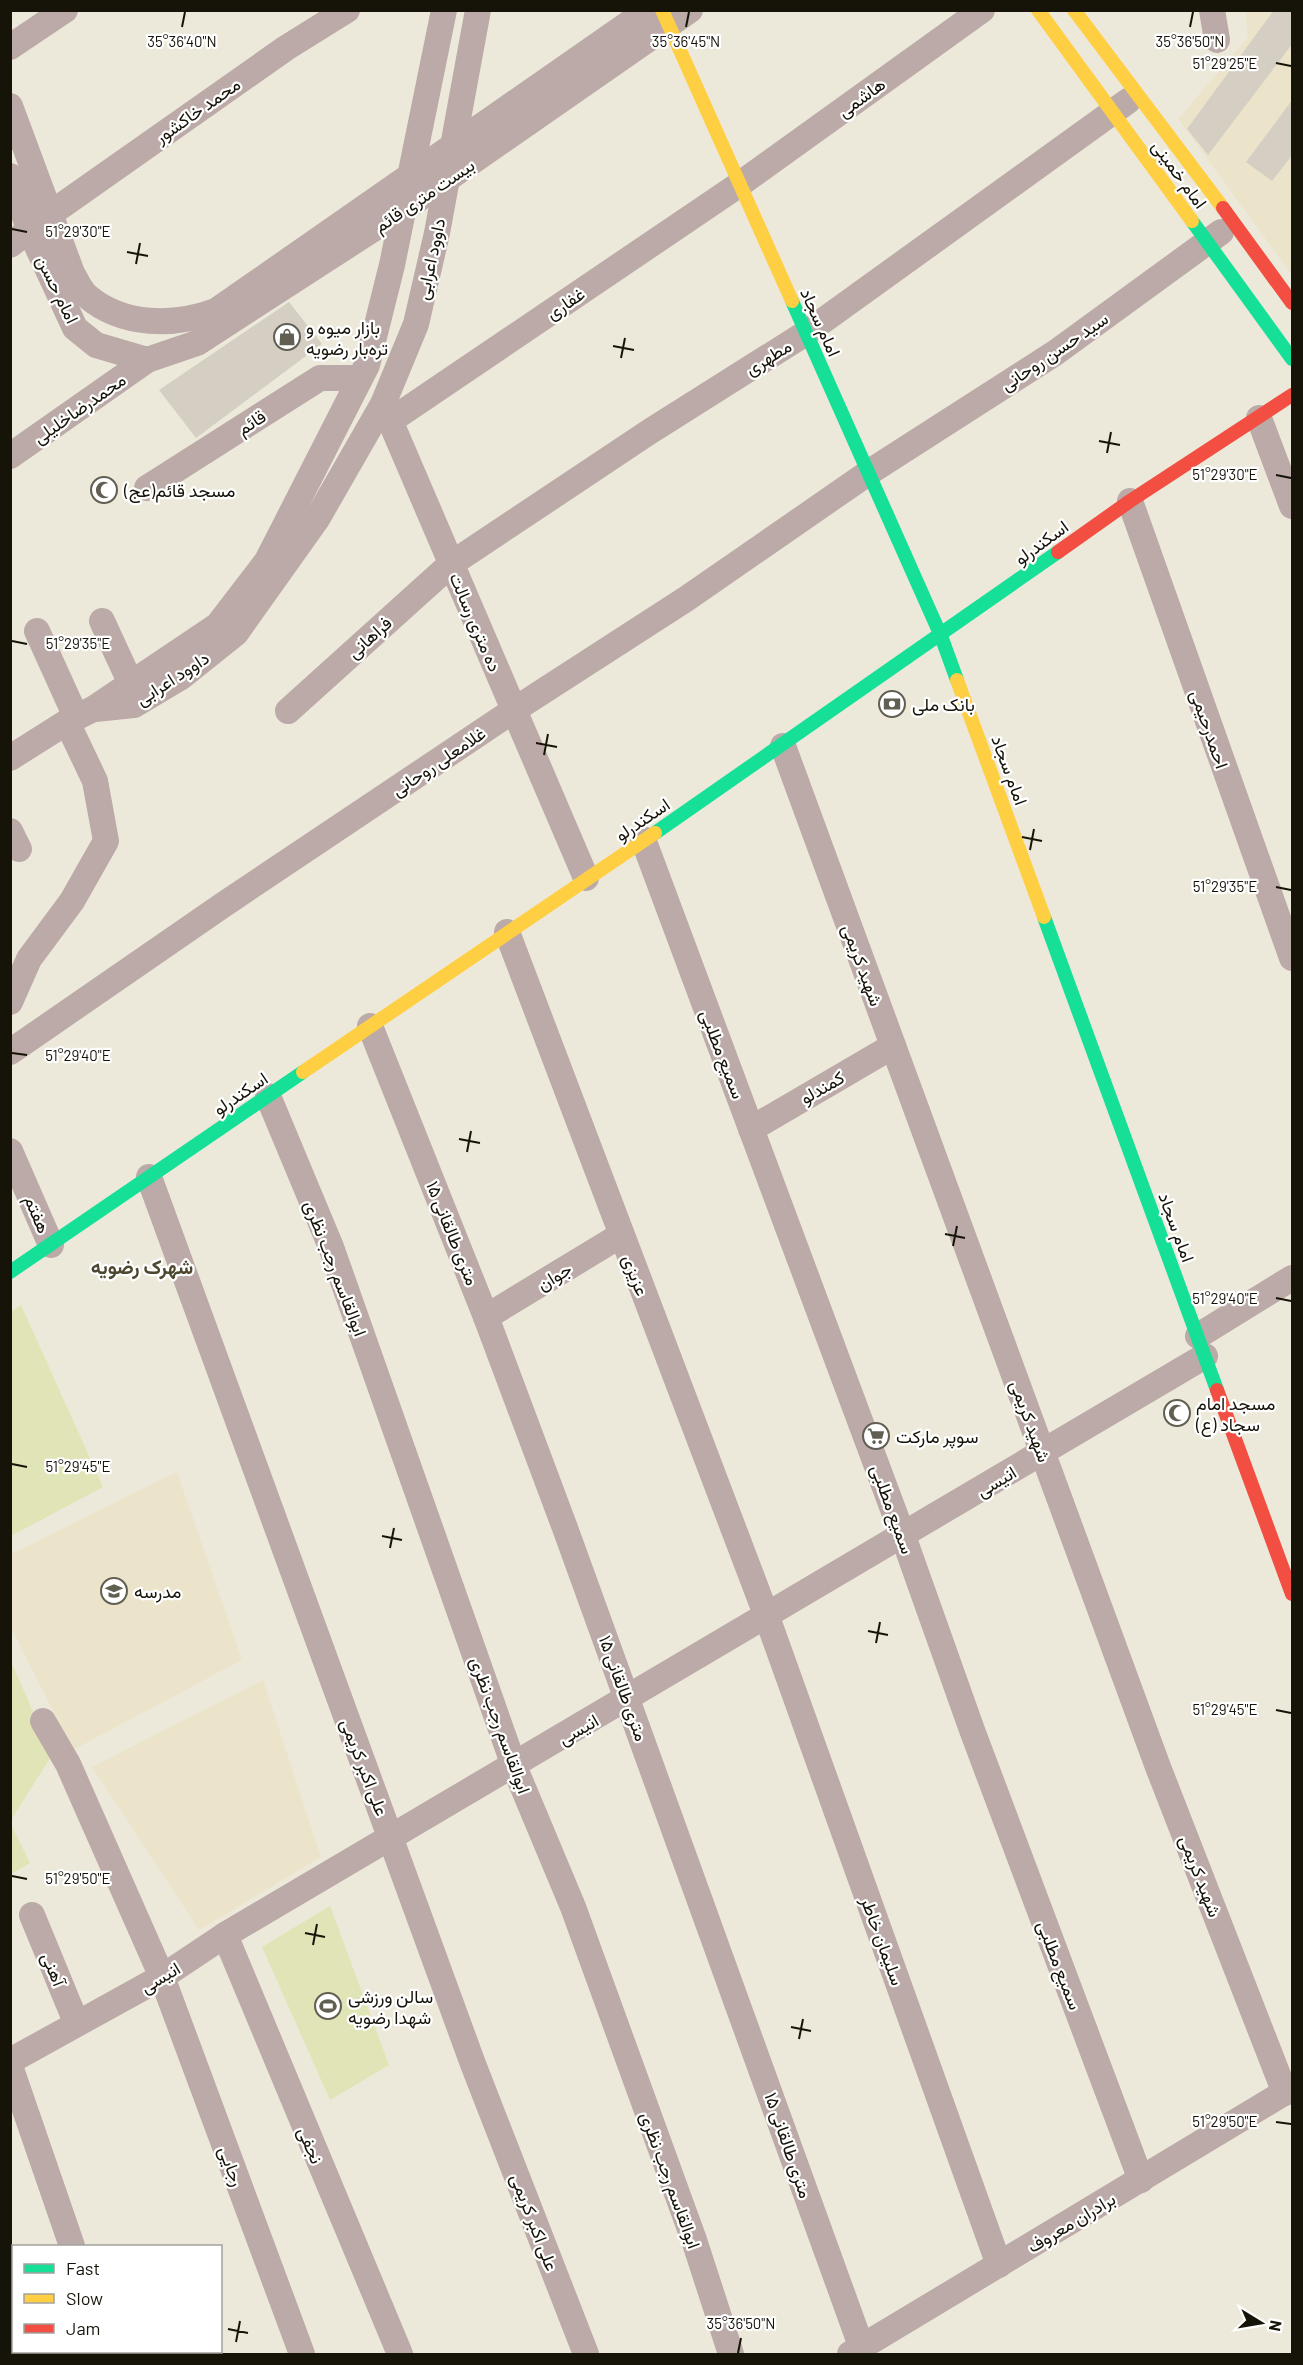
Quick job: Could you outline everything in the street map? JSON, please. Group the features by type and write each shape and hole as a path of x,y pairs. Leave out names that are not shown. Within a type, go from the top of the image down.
{"main road":[{"name":"امام خمینی","path":"1038,10 1293,359"},
{"name":"امام خمینی","path":"1074,10 1136,96 1235,221 1293,303"},
{"name":"امام سجاد","path":"666,18 941,636 1293,1594"},
{"name":"اسکندرلو","path":"10,1272 643,839 783,746 1130,501 1293,395"}],"street":[{"path":"10,47 65,10"},
{"name":"محمد خاکشور","path":"20,238 50,214 286,48 347,10"},
{"name":"داوود اعرابی","path":"79,716 218,625 267,561 364,371 404,209 444,10"},
{"name":"داوود اعرابی","path":"79,716 134,705 181,676 236,633 317,519 386,412 416,324 478,10"},
{"name":"بیست متری قائم","path":"152,322 191,320 216,311 452,149 648,10"},
{"name":"بیست متری قائم","path":"147,360 197,343 446,180 666,18 690,10"},
{"name":"هاشمی","path":"740,184 982,10"},
{"path":"1212,10 1216,40"},
{"name":"مطهری","path":"451,564 649,432 806,333 1111,111 1136,96"},
{"name":"امام حسن","path":"10,106 72,273 86,296 107,308 152,322"},
{"name":"امام حسن","path":"10,176 20,238 75,328 96,345 147,360"},
{"name":"غفاری","path":"386,412 740,184"},
{"name":"سید حسن روحانی","path":"868,473 1055,353 1235,221"},
{"name":"محمدرضاخلیلی","path":"10,456 147,360"},
{"name":"ده متری رسالت","path":"364,371 386,412 586,878"},
{"name":"قائم","path":"147,488 320,378 364,371"},
{"path":"1259,418 1293,506"},
{"name":"غلامعلی روحانی","path":"10,1052 223,905 514,710 686,600 868,473"},
{"name":"احمدرحیمی","path":"1130,501 1293,958"},
{"name":"فراهانی","path":"288,711 451,564"},
{"path":"102,621 131,684"},
{"path":"10,1002 29,959 72,901 106,841 79,716 37,631"},
{"path":"10,758 79,716"},
{"name":"شهید کریمی","path":"783,746 1158,1767 1289,2091"},
{"name":"سمیع مطلبی","path":"643,839 1141,2180"},
{"name":"عزیزی","path":"507,932 767,1617"},
{"name":"۱۵ متری طالقانی","path":"370,1026 486,1317 628,1699 858,2352"},
{"name":"کمندلو","path":"751,1129 893,1046"},
{"name":"ابوالقاسم رجب نظری","path":"268,1096 331,1247 514,1766 573,1907 693,2240 731,2355"},
{"name":"هفتم","path":"10,1151 51,1245"},
{"name":"علی اکبر کریمی","path":"149,1177 473,2064 586,2355"},
{"name":"جوان","path":"486,1317 621,1235"},
{"name":"انیسی","path":"10,2061 76,2022 162,1977 225,1935 1042,1453 1201,1346 1293,1278"},
{"name":"سلیمان خاطر","path":"767,1617 999,2265"},
{"name":"رجایی","path":"43,1721 68,1764 162,1977 302,2355"},
{"name":"آهنی","path":"32,1915 76,2022"},
{"name":"نجفی","path":"225,1935 400,2355"},
{"path":"10,2066 71,2245"},
{"name":"برادران معروف","path":"858,2352 1289,2091"}],"shaded area":[{"path":"1245,11 1292,11 1292,275 1178,119 1248,37"},
{"name":"مدرسه","path":"177,1472 242,1660 73,1750 11,1628 11,1554"},
{"path":"263,1680 321,1857 199,1930 92,1767"}],"green space":[{"path":"21,1305 103,1487 11,1536 10,1312"},
{"path":"10,1659 52,1755 11,1820 10,1820"},
{"path":"11,1825 30,1863 10,1874"},
{"name":"سالن ورزشی شهدا رضویه","path":"330,1906 389,2065 330,2100 262,1947"}],"building":[{"path":"1274,10 1293,10 1293,43 1208,155 1187,129"},
{"path":"1293,99 1293,154 1272,181 1246,162"},
{"path":"289,302 322,344 196,438 159,390"}],"traffic: fast":[{"path":"1192,221 1292,359"},
{"path":"792,301 941,636 957,680"},
{"path":"655,833 1058,552"},
{"path":"1044,917 1217,1390"},
{"path":"10,1272 303,1072"}],"traffic: slow":[{"path":"662,10 792,301"},
{"path":"1038,10 1192,221"},
{"path":"1074,10 1223,208"},
{"path":"957,680 1044,917"},
{"path":"303,1072 655,833"}],"traffic: jam":[{"path":"1223,208 1292,303"},
{"path":"1058,552 1130,501 1292,395"},
{"path":"1217,1390 1292,1594"}],"place":[{"name":"بازار میوه و تره‌بار رضویه","path":"287,337"},
{"name":"مسجد قائم(عج)","path":"104,490"},
{"name":"بانک ملی","path":"892,704"},
{"name":"مسجد امام سجاد (ع)","path":"1177,1413"},
{"name":"سوپر مارکت","path":"876,1436"},
{"name":"مدرسه","path":"114,1591"},
{"name":"سالن ورزشی شهدا رضویه","path":"328,2006"}],"district":[{"name":"شهرک رضویه","path":"142,1266"}]}
